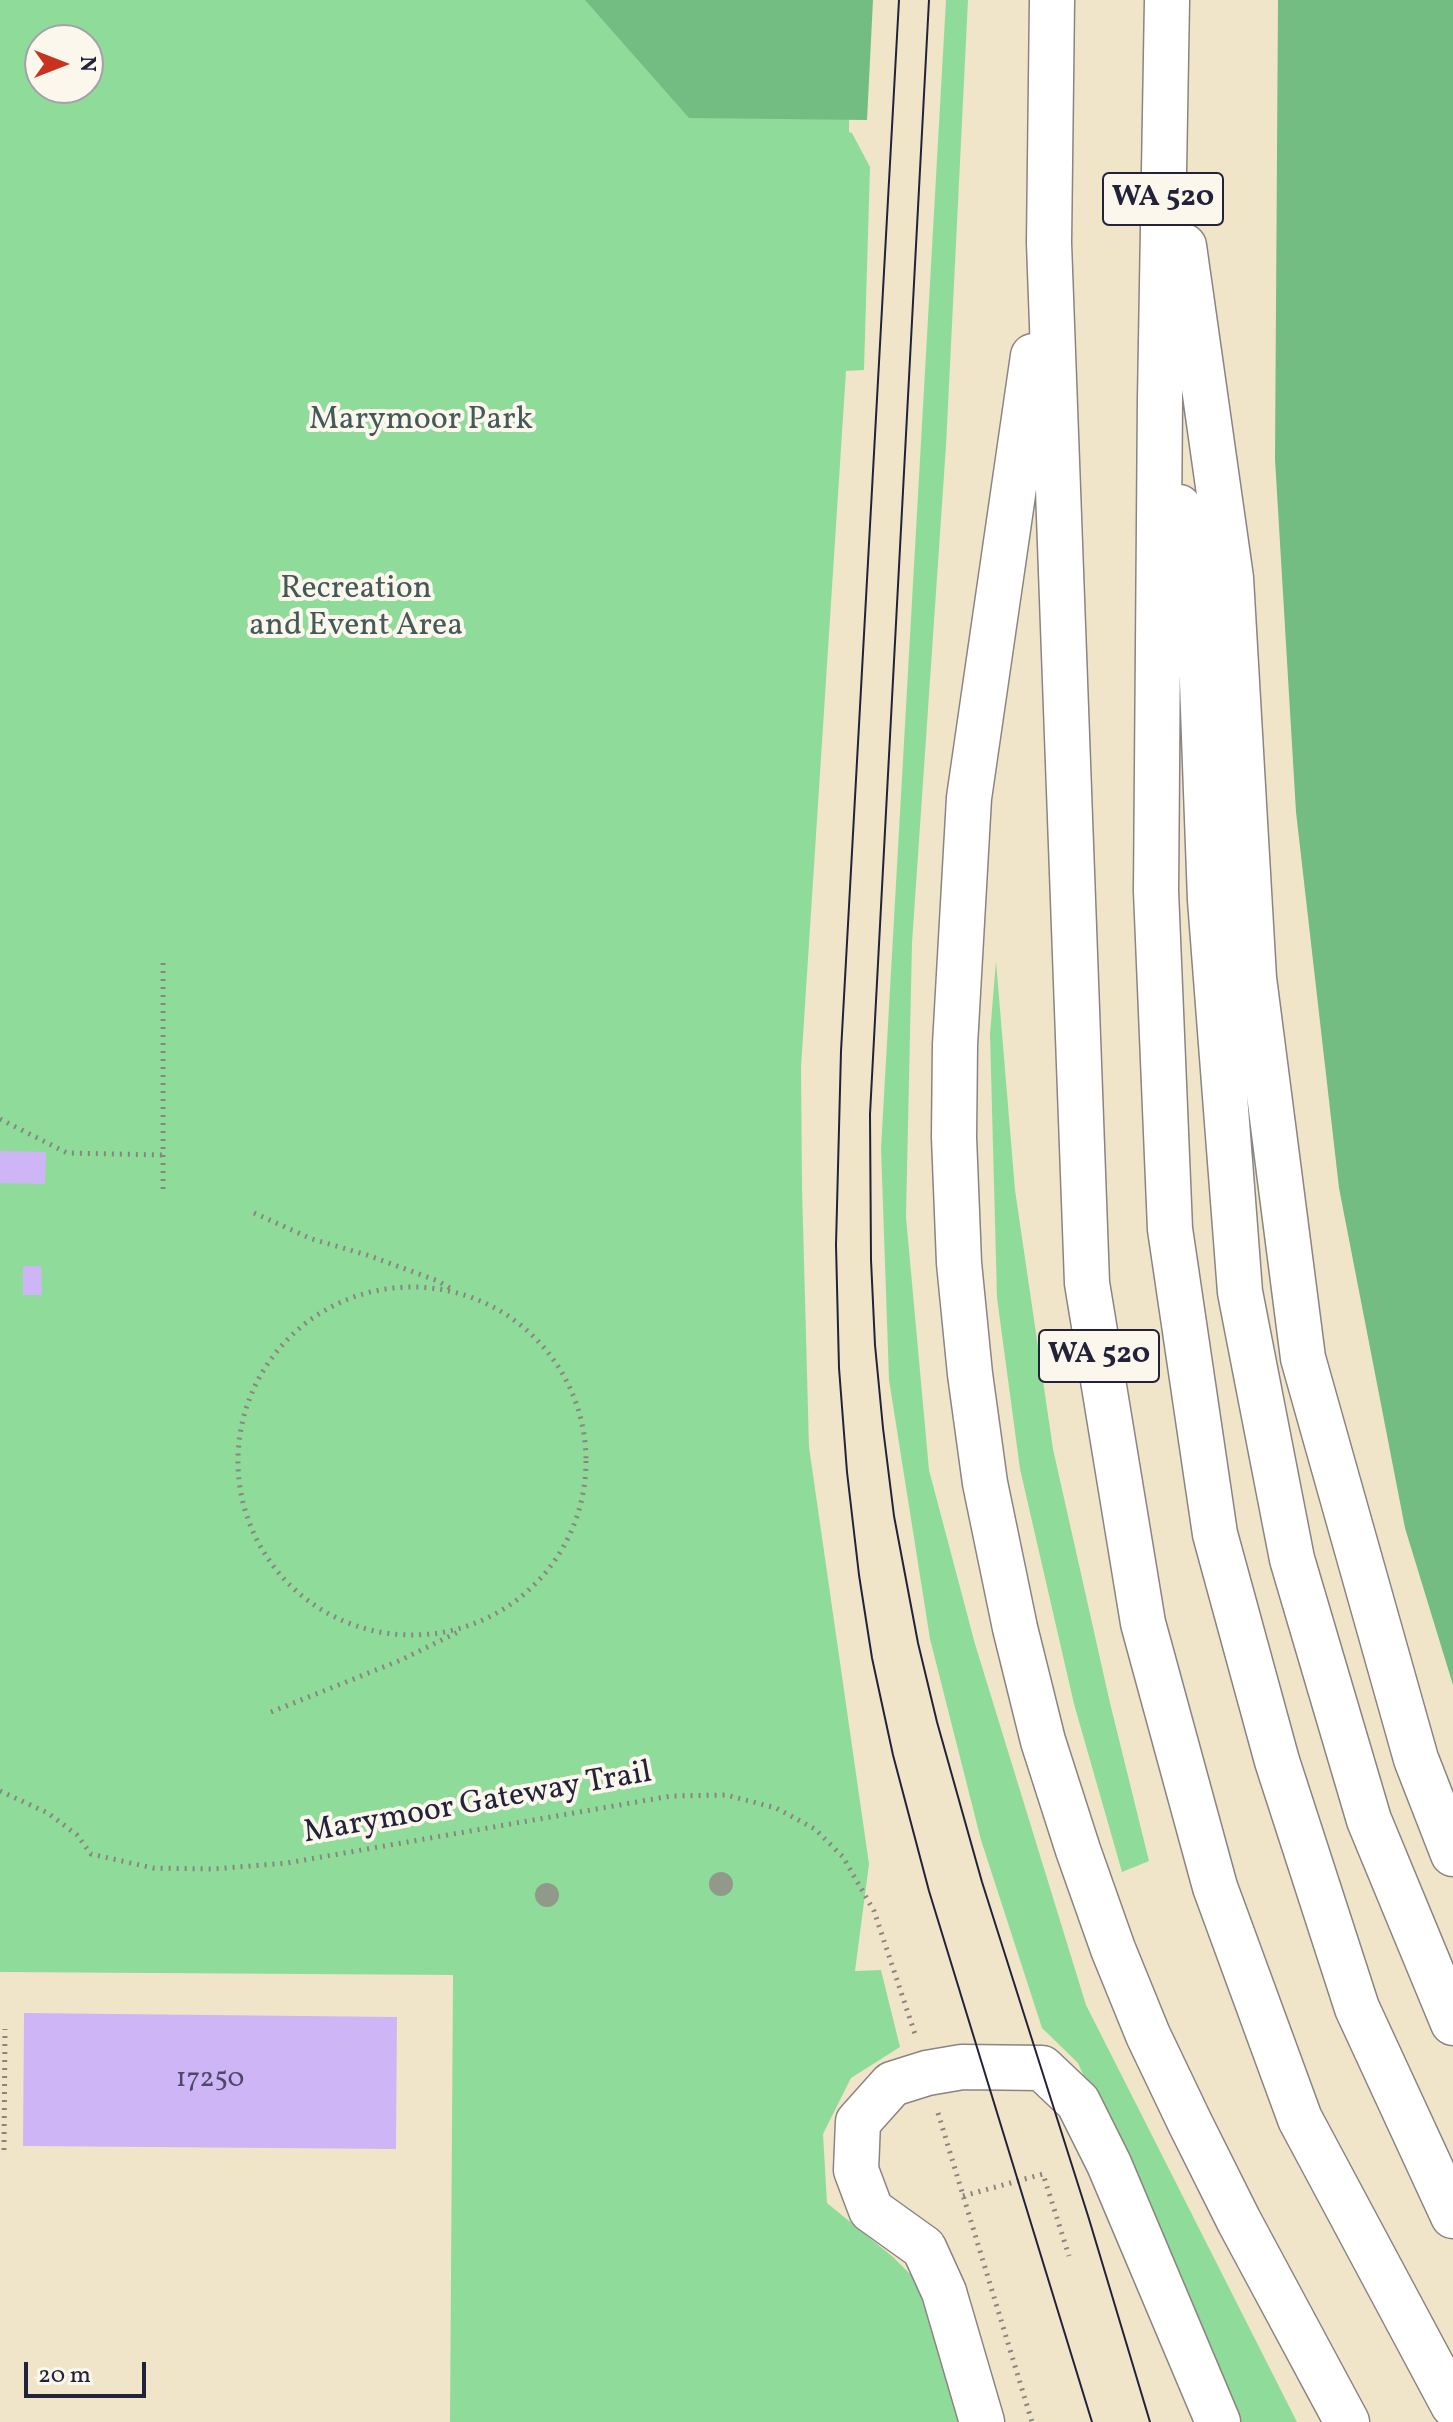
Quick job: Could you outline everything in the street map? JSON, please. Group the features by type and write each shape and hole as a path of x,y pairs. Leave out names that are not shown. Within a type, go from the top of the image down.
{"main road":[{"name":"WA 520","path":"1052,0 1049,243 1087,1283 1143,1623 1215,1887 1300,2119 1453,2405"},
{"name":"WA 520","path":"1167,0 1156,891 1170,1229 1215,1534 1277,1761 1357,2008 1453,2216"},
{"path":"1165,117 1231,578 1254,978 1303,1358 1416,1759 1453,1854"},
{"path":"1049,243 969,798 955,1045 954,1122 959,1263 970,1374 985,1483 1015,1628 1043,1741 1113,1949 1148,2035 1232,2207 1347,2422"},
{"path":"1160,399 1200,628 1210,900 1240,1292 1297,1575 1369,1820 1453,2023"},
{"path":"982,2422 944,2292 924,2248 871,2210 856,2170 858,2122 892,2084 927,2073 962,2067 1042,2068 1078,2102 1109,2164 1218,2422"}],"path":[{"path":"163,963 163,1190"},
{"path":"0,1119 67,1153 163,1155"},
{"path":"254,1213 312,1239 438,1281 507,1315 522,1326 560,1369 581,1422 585,1460 582,1498 570,1534 538,1582 524,1594 493,1616 401,1660 271,1712"},
{"path":"473,1298 436,1288 398,1287 355,1296 316,1315 289,1337 258,1379 245,1411 237,1462 245,1514 260,1546 285,1581 318,1609 358,1627 400,1636 438,1634 475,1624"},
{"name":"Marymoor Gateway Trail","path":"0,1791 48,1813 77,1835 91,1854 153,1868 213,1869 287,1863 671,1796 726,1795 776,1808 815,1829 843,1857 874,1911 927,2073 1032,2422"},
{"path":"4,2150 2,2087 5,2029"},
{"path":"963,2196 1043,2174 1069,2256"}],"green space":[{"name":"Marymoor Park","path":"0,0 850,0 849,132 870,167 864,370 846,371 801,1067 802,1187 809,1447 869,1864 855,1971 881,1970 900,2047 851,2078 823,2134 827,2203 893,2257 923,2287 961,2422 450,2422 453,1975 0,1972"},
{"path":"585,0 873,0 867,120 689,118"},
{"path":"946,0 968,0 946,446 912,943 906,1217 929,1470 975,1644 1086,2005 1297,2422 1235,2422 1078,2063 1042,2028 981,1840 930,1639 889,1380 881,1148"},
{"path":"1278,0 1453,0 1453,1685 1405,1528 1339,1188 1296,812 1275,459"},
{"path":"996,961 1015,1190 1053,1449 1149,1861 1122,1872 1074,1704 1020,1469 997,1298 990,1034"}],"building":[{"path":"0,1151 46,1152 45,1184 0,1183"},
{"path":"23,1266 41,1266 42,1295 23,1295"},
{"path":"24,2013 397,2017 396,2149 23,2146"}],"tram line":[{"path":"899,0 841,1051 836,1245 839,1368 847,1472 872,1658 893,1755 929,1891 1092,2422"},
{"path":"929,0 870,1114 875,1345 894,1516 918,1643 937,1722 982,1882 1150,2422"}],"park label":[{"name":"Recreation and Event Area","path":"356,610"}]}
